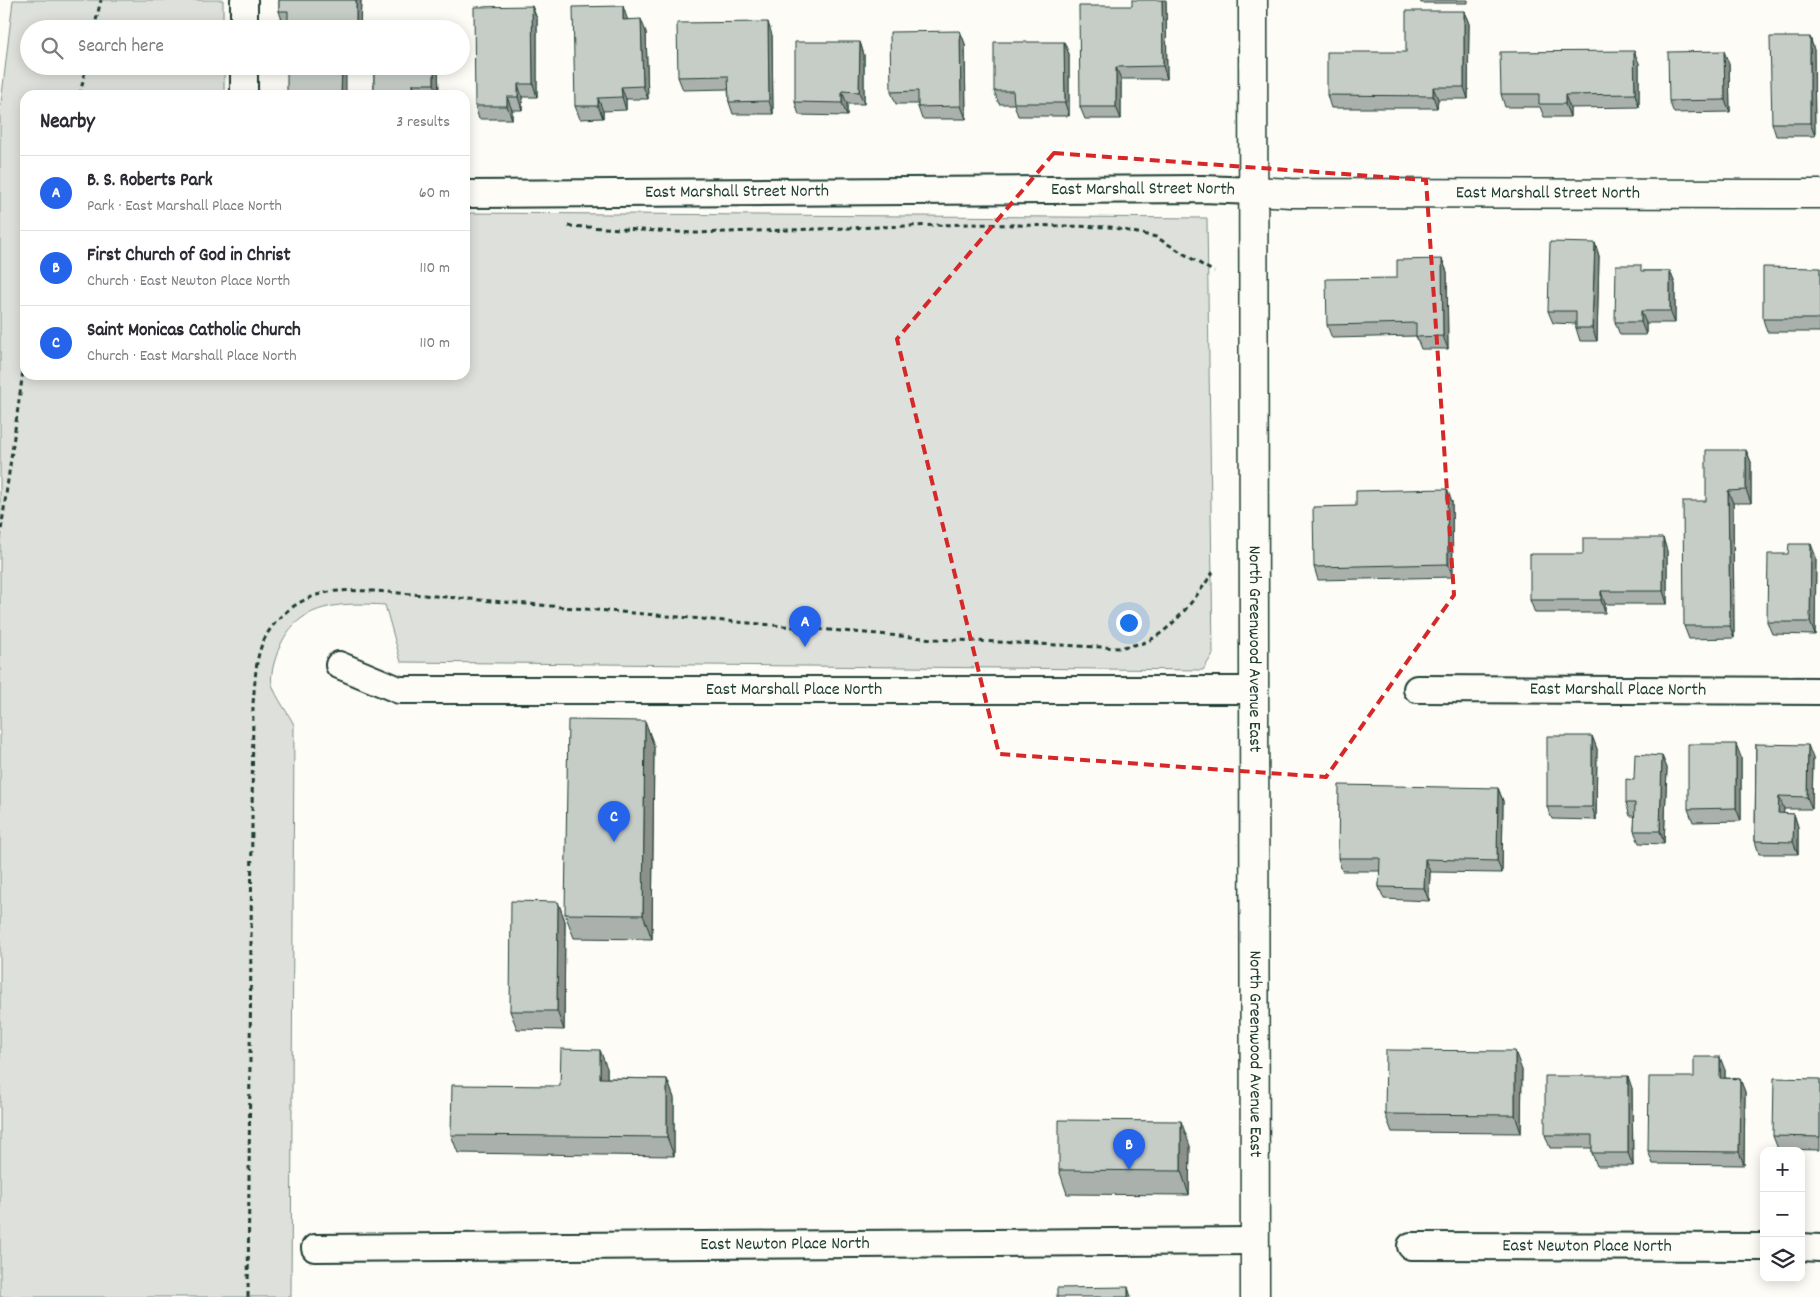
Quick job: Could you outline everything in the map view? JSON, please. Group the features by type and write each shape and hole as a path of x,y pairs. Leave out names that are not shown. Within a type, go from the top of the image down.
{"street":[{"path":"244,0 244,20"},
{"name":"North Greenwood Avenue East","path":"1253,0 1255,1297"},
{"path":"244,75 244,90"},
{"name":"East Marshall Street North","path":"470,194 1202,189 1291,193 1820,194"},
{"name":"East Marshall Place North","path":"339,665 399,690 1254,690"},
{"name":"East Marshall Place North","path":"1417,690 1820,691"},
{"name":"East Newton Place North","path":"315,1248 1255,1241"},
{"name":"East Newton Place North","path":"1411,1246 1760,1247"},
{"path":"1805,1248 1820,1248"}],"path":[{"path":"96,20 101,0"},
{"path":"81,90 84,75"},
{"path":"561,226 696,233 970,224 1110,227 1156,237 1214,272"},
{"path":"0,538 22,380"},
{"path":"248,1297 254,703 260,650 272,624 289,610 311,597 337,591 376,591 935,639 1120,648 1144,643 1170,625 1193,603 1213,572"}],"highlighted area":[{"path":"1054,153 1426,180 1454,595 1326,777 999,754 897,339"}],"shaded area":[{"path":"13,0 223,0 223,20 20,20 20,75 224,75 224,90 20,90 20,380 470,380 470,213 1207,218 1213,654 1203,670 401,662 385,605 351,604 335,606 320,609 306,615 294,624 285,637 276,657 272,677 272,684 276,694 294,725 291,1297 0,1297 0,112"}],"building":[{"path":"279,0 356,0 356,20 288,20 288,11 279,11"},
{"path":"1132,0 1162,0 1163,66 1116,67 1116,107 1080,107 1079,6 1132,6"},
{"path":"532,6 533,84 518,84 518,97 507,97 507,106 475,106 474,7"},
{"path":"623,6 623,20 641,19 643,86 621,87 622,97 598,98 598,106 575,106 573,7"},
{"path":"1406,11 1464,11 1464,87 1433,87 1433,96 1327,95 1327,52 1406,52"},
{"path":"768,22 769,101 729,102 728,76 678,77 677,23"},
{"path":"960,31 961,106 918,107 918,91 891,92 890,32"},
{"path":"1770,37 1810,37 1810,123 1772,123"},
{"path":"795,42 860,42 859,92 842,91 842,103 795,102"},
{"path":"994,42 1064,42 1065,103 1014,103 1013,91 994,91"},
{"path":"1634,51 1635,94 1565,95 1565,104 1539,104 1539,94 1501,94 1500,52"},
{"path":"1724,51 1725,100 1669,101 1668,52"},
{"path":"287,75 342,75 341,90 287,90"},
{"path":"374,75 434,75 434,84 413,84 413,90 374,90"},
{"path":"1550,242 1595,243 1592,328 1576,328 1576,311 1548,311"},
{"path":"1442,259 1443,336 1416,337 1416,323 1327,325 1326,279 1397,278 1397,260"},
{"path":"1616,265 1641,265 1641,271 1670,271 1670,311 1641,311 1641,322 1615,322"},
{"path":"1763,267 1820,268 1820,319 1763,319"},
{"path":"1706,450 1746,450 1746,490 1728,491 1730,626 1684,626 1683,501 1706,501"},
{"path":"1447,489 1448,564 1314,567 1313,507 1356,506 1356,491"},
{"path":"1583,538 1663,538 1663,591 1601,591 1601,600 1530,600 1530,554 1583,554"},
{"path":"1789,544 1811,544 1810,622 1767,622 1768,554 1788,554"},
{"path":"568,720 645,721 643,915 565,914"},
{"path":"1547,736 1592,736 1592,807 1547,807"},
{"path":"1688,744 1736,744 1736,808 1688,809"},
{"path":"1756,744 1808,745 1807,797 1779,796 1778,813 1794,814 1793,842 1755,841"},
{"path":"1635,754 1662,756 1660,831 1634,831 1635,803 1626,803 1626,779 1634,780"},
{"path":"1339,785 1498,788 1497,861 1425,859 1424,888 1379,887 1380,858 1338,858"},
{"path":"511,901 558,902 557,1011 510,1011"},
{"path":"561,1049 600,1050 600,1078 667,1079 667,1137 451,1135 452,1085 560,1086"},
{"path":"1386,1050 1515,1051 1515,1115 1385,1114"},
{"path":"1694,1057 1720,1057 1720,1078 1740,1079 1739,1152 1648,1151 1649,1077 1694,1077"},
{"path":"1545,1076 1628,1076 1628,1153 1592,1153 1592,1135 1545,1135"},
{"path":"1774,1078 1820,1079 1820,1137 1773,1136"},
{"path":"1059,1120 1181,1121 1181,1171 1059,1170"},
{"path":"1128,1287 1128,1297 1057,1297 1057,1288"}],"place":[{"name":"B. S. Roberts Park","path":"805,647"},
{"name":"Saint Monicas Catholic Church","path":"614,842"},
{"name":"First Church of God in Christ","path":"1129,1170"}]}
